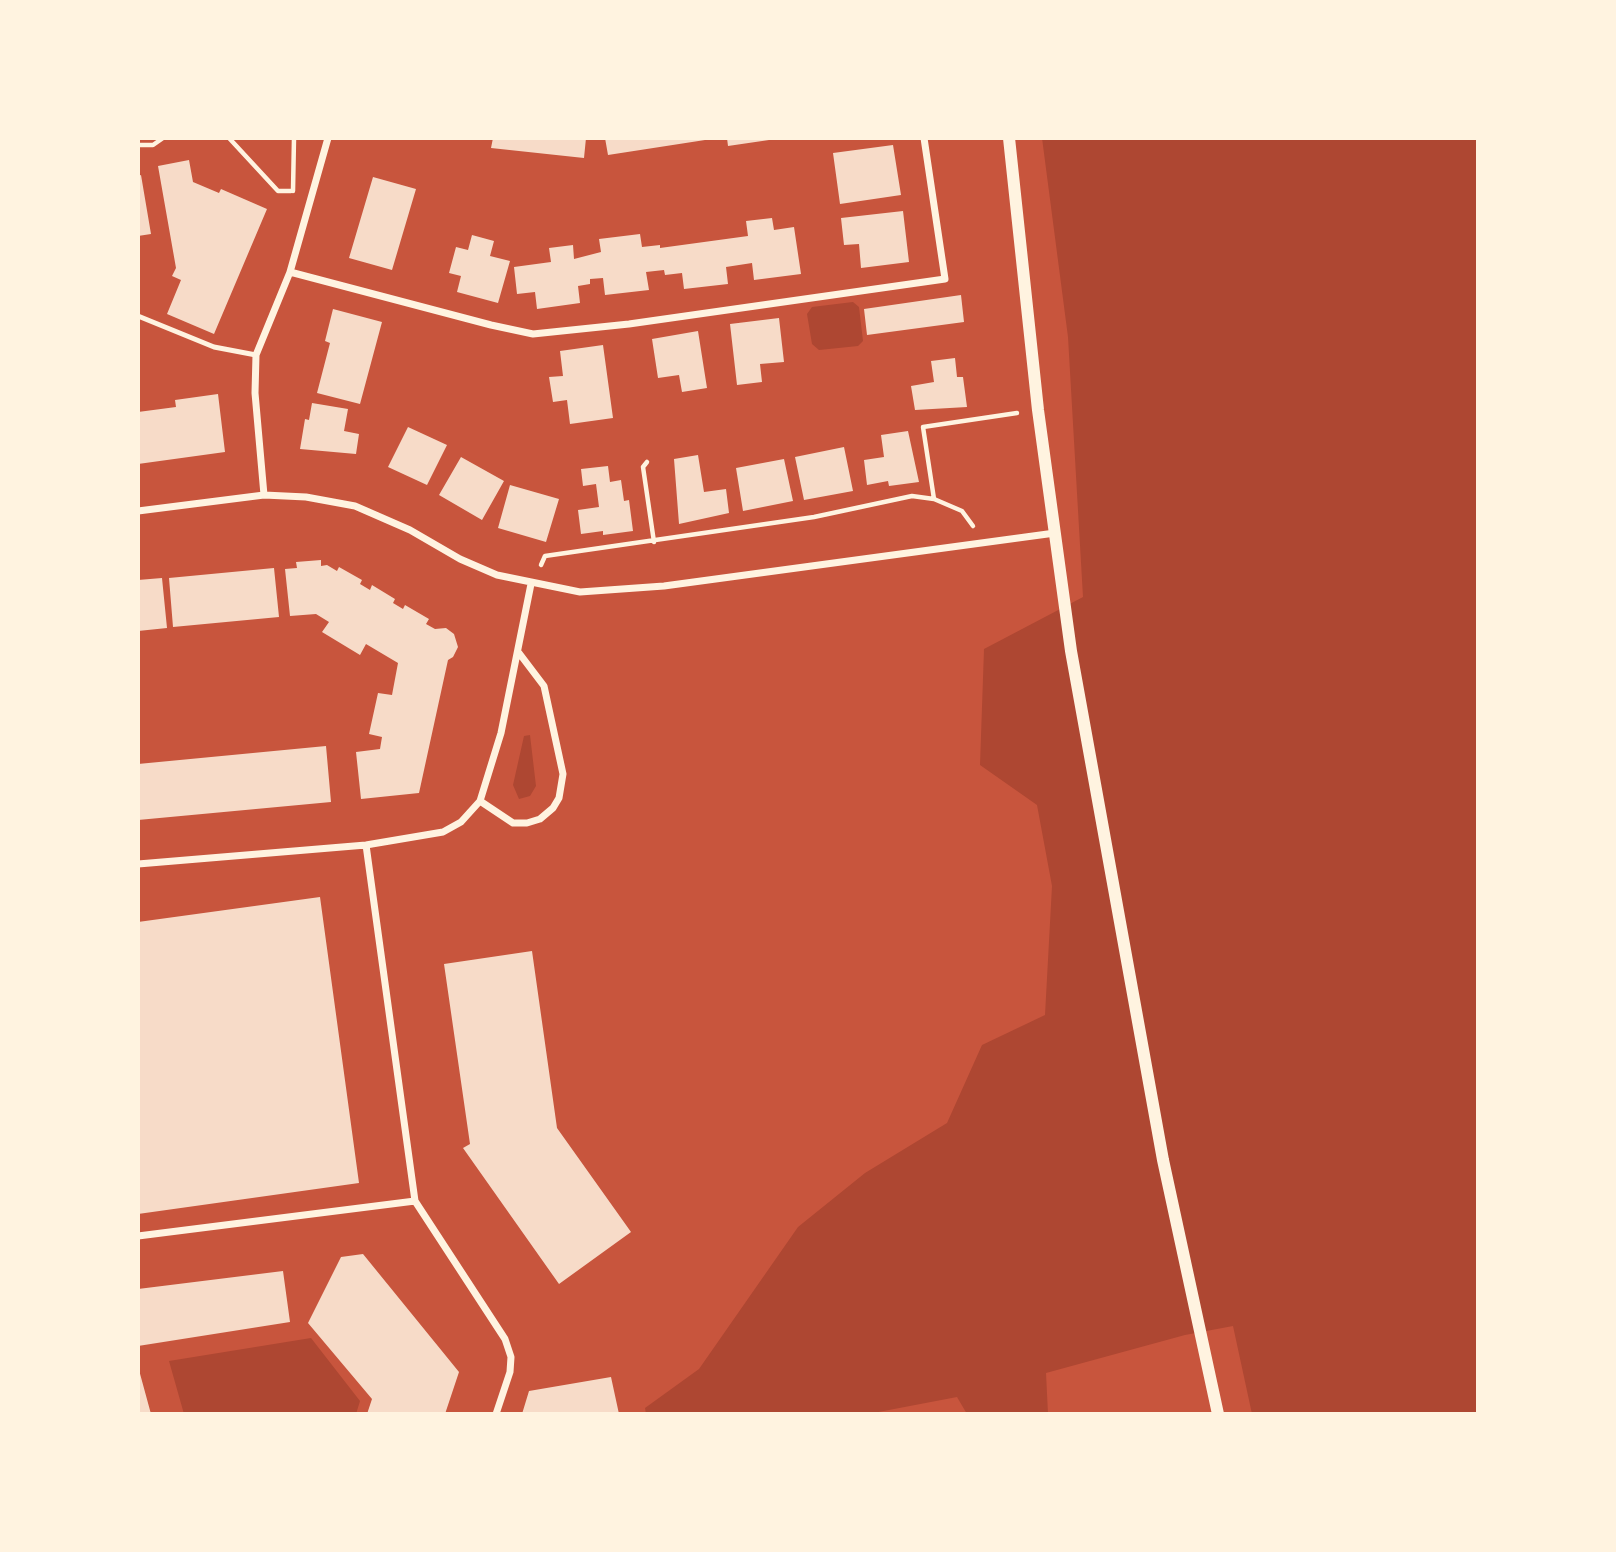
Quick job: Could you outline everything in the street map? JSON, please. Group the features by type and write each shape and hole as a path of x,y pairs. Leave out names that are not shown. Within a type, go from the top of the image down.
{"street":[{"path":"264,495 255,393 256,355 290,272 328,138"},
{"path":"290,272 491,326 533,334 629,324 945,279 924,138"},
{"path":"1009,138 1038,410 1071,651 1117,918 1163,1160 1218,1414"},
{"path":"138,511 264,495 306,497 355,506 410,530 472,564 531,584 580,592 664,586 1055,533"},
{"path":"138,863 366,845 443,832 461,822 480,801 501,733 531,584"},
{"path":"480,801 513,823 527,823 546,814 559,798 563,774 544,686 519,653"},
{"path":"366,845 415,1201 505,1339 511,1357 510,1372 496,1414"},
{"path":"138,1236 415,1201"}],"lane":[{"path":"138,316 214,347 256,355"}],"path":[{"path":"138,145 153,145 163,138"},
{"path":"229,138 278,191 290,191 310,197"},
{"path":"290,191 294,138"},
{"path":"934,499 923,428 1038,410"},
{"path":"647,462 643,467 654,542"},
{"path":"531,584 545,556 814,517 912,496 934,499 962,510 984,541"}],"shaded area":[{"path":"1042,138 1478,138 1478,1414 1252,1414 1233,1326 1185,1335 1046,1373 1048,1414 967,1414 957,1397 868,1414 646,1414 645,1408 699,1369 798,1227 865,1173 947,1123 982,1045 1045,1015 1052,886 1037,805 980,765 984,649 1083,597 1068,337"},
{"path":"853,302 859,307 863,341 858,346 819,350 812,344 807,314 812,307"},
{"path":"530,735 536,786 530,796 519,799 513,785 524,736"},
{"path":"311,1338 360,1401 356,1414 184,1414 169,1361"}],"building":[{"path":"493,138 586,138 584,158 491,148"},
{"path":"605,138 705,138 705,140 608,155"},
{"path":"727,138 769,138 769,140 728,146"},
{"path":"893,145 901,195 840,204 833,153"},
{"path":"189,160 193,182 219,193 221,189 267,209 214,334 167,314 181,280 172,276 176,268 158,166"},
{"path":"141,175 151,234 138,236 138,176"},
{"path":"373,177 416,189 392,270 349,258"},
{"path":"903,211 909,262 861,268 859,244 844,245 841,218"},
{"path":"772,218 774,230 794,227 801,274 754,280 752,263 726,267 728,284 684,289 682,273 665,275 664,270 646,272 649,290 605,295 603,278 590,279 590,284 578,286 580,303 537,309 535,292 517,294 514,267 551,262 549,248 573,245 574,259 601,252 599,239 640,234 642,247 660,245 660,248 748,236 746,221"},
{"path":"472,235 494,241 490,256 510,261 498,303 457,292 461,276 449,273 456,247 468,250"},
{"path":"961,295 964,322 867,335 864,309"},
{"path":"333,309 382,322 360,404 317,393 330,343 325,341"},
{"path":"779,318 784,362 760,364 762,382 737,385 730,324"},
{"path":"698,331 707,388 682,392 679,375 658,378 652,339"},
{"path":"603,345 613,418 570,424 567,400 553,402 549,377 563,376 560,351"},
{"path":"955,358 957,377 963,377 967,407 915,410 911,386 934,382 931,361"},
{"path":"218,394 225,452 138,464 138,412 176,407 175,400"},
{"path":"312,403 348,409 344,431 359,434 356,454 300,449 305,419 309,420"},
{"path":"408,427 447,445 427,485 388,467"},
{"path":"908,431 919,482 889,486 888,481 867,485 864,460 884,457 881,435"},
{"path":"844,447 853,491 804,500 795,457"},
{"path":"698,455 704,492 726,489 729,513 679,524 674,459"},
{"path":"461,457 504,481 482,520 439,495"},
{"path":"784,459 793,501 743,511 736,468"},
{"path":"608,466 610,482 621,480 624,501 629,500 633,531 603,535 603,531 581,534 578,510 599,507 596,484 583,486 581,469"},
{"path":"510,485 559,499 546,542 498,528"},
{"path":"321,560 321,566 327,565 337,571 339,567 362,580 360,584 370,590 372,585 395,599 393,603 403,609 405,605 429,619 426,624 435,629 446,628 454,634 458,647 453,657 448,660 419,793 361,799 356,752 380,749 382,737 369,734 378,693 392,695 398,663 366,644 360,655 322,632 329,622 316,614 290,616 285,569 297,568 296,562"},
{"path":"274,568 279,617 173,627 169,578"},
{"path":"162,578 167,628 138,631 138,580"},
{"path":"326,746 331,802 138,820 138,764"},
{"path":"320,897 359,1183 138,1214 138,922"},
{"path":"532,951 557,1128 631,1232 559,1284 463,1148 470,1144 444,964"},
{"path":"363,1254 459,1372 445,1414 367,1414 372,1399 308,1323 341,1257"},
{"path":"283,1271 290,1322 138,1346 138,1289"},
{"path":"139,1370 151,1414 138,1414"},
{"path":"611,1377 619,1414 522,1414 529,1391"}]}
